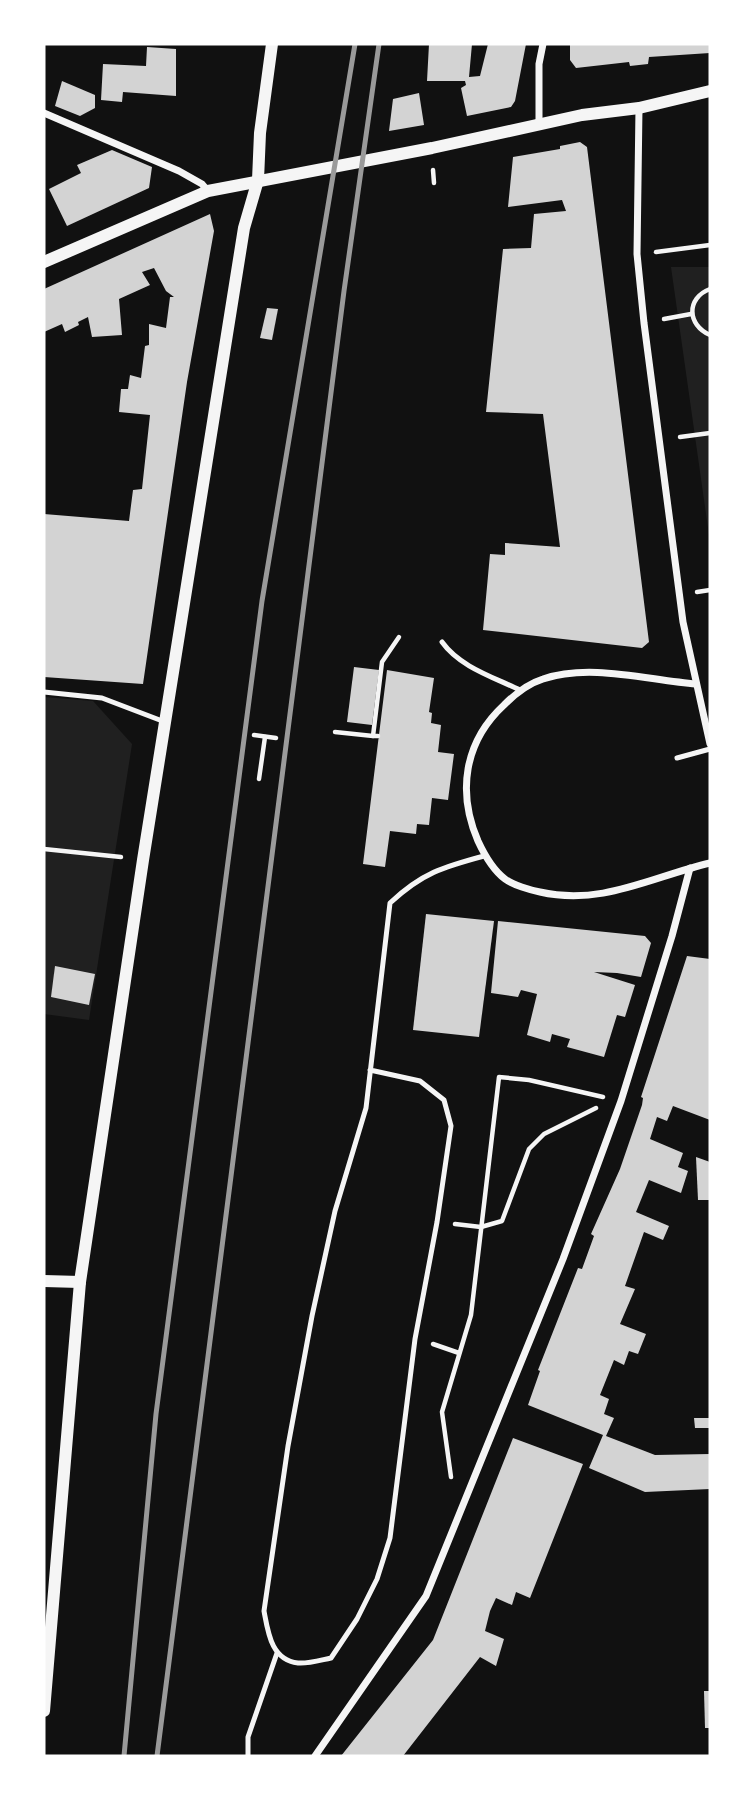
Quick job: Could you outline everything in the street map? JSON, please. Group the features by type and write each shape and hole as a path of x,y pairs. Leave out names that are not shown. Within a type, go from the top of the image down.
{"street":[{"path":"44,1711 80,1282 143,860 244,228 258,180 260,133 272,44"},
{"path":"539,124 539,64 543,44"},
{"path":"44,262 208,191 432,148 582,115 639,108 710,91"},
{"path":"639,108 637,254 644,323 682,621 710,747"},
{"path":"44,113 179,171 202,184 208,191"},
{"path":"696,684 583,671 542,679 520,690 489,718 470,755 466,776 468,818 484,856 506,880 539,892 572,897 616,892 710,863"},
{"path":"315,1756 426,1596 563,1259 621,1101 690,868"},
{"path":"44,1281 80,1282"}],"lane":[{"path":"442,642 466,664 520,690"},
{"path":"44,692 102,698 165,722"},
{"path":"677,758 710,747"},
{"path":"370,1070 420,1081 444,1100 451,1126 437,1222 415,1339 390,1538 377,1579 357,1619 331,1658 296,1663 277,1653 269,1638 264,1611 288,1446 312,1316 335,1211 366,1108 370,1070 390,903 413,882 449,865 484,856"},
{"path":"248,1756 248,1737 277,1653"}],"path":[{"path":"637,254 710,246"},
{"path":"710,289 702,292 693,303 691,314 702,332 710,335"},
{"path":"644,323 691,314"},
{"path":"659,440 710,433"},
{"path":"335,732 376,736 382,662 399,636"},
{"path":"254,736 276,738"},
{"path":"259,779 265,737"},
{"path":"44,849 143,860"},
{"path":"437,1222 481,1227 502,1221 528,1149 544,1134 612,1100 529,1080 499,1077 481,1227 471,1315 442,1412 452,1482"},
{"path":"415,1339 460,1353"}],"shaded area":[{"path":"671,267 710,267 710,542"},
{"path":"44,697 93,701 132,744 89,1020 44,1014"}],"building":[{"path":"429,44 472,44 469,77 480,76 488,44 526,44 515,101 511,107 467,116 461,88 466,85 465,81 427,81"},
{"path":"570,44 710,44 710,53 649,57 648,64 630,66 629,62 576,68 570,60"},
{"path":"147,47 176,49 176,96 123,92 122,102 101,100 103,64 146,66"},
{"path":"62,81 95,95 95,108 80,116 55,106"},
{"path":"419,93 424,125 389,131 393,99"},
{"path":"580,142 587,147 649,642 642,648 483,630 490,554 505,555 505,543 560,547 543,414 486,412 503,249 531,248 534,214 566,211 562,200 508,207 513,157 560,149 560,146"},
{"path":"112,150 152,167 149,188 67,226 49,189 81,173 77,165"},
{"path":"210,214 214,231 187,382 143,684 44,677 44,514 129,521 133,490 142,489 150,415 119,412 121,389 128,389 130,375 141,378 145,346 149,345 149,324 166,328 170,297 174,297 166,291 154,268 142,272 150,285 119,299 122,335 92,337 88,317 65,332 62,324 44,332 44,289"},
{"path":"267,308 278,309 272,340 260,338"},
{"path":"354,667 379,670 372,725 347,722"},
{"path":"387,670 434,678 429,712 432,713 431,723 441,725 438,752 454,754 448,800 432,798 429,825 417,824 416,834 390,831 385,867 363,864"},
{"path":"426,914 494,921 479,1037 413,1030"},
{"path":"498,921 645,936 651,943 641,977 594,972 635,985 625,1017 617,1015 604,1057 567,1047 570,1039 552,1034 550,1042 527,1035 537,994 521,990 518,997 491,993"},
{"path":"687,956 710,959 710,1120 673,1106 667,1121 657,1117 650,1139 683,1153 678,1167 688,1171 681,1193 649,1180 636,1212 669,1226 663,1240 644,1232 625,1286 635,1289 620,1324 646,1334 638,1354 629,1351 624,1365 614,1360 600,1395 609,1399 604,1414 614,1418 606,1436 655,1455 710,1454 710,1489 645,1492 589,1468 603,1435 528,1405 540,1371 538,1370 578,1268 582,1269 594,1236 591,1234 620,1169"},
{"path":"55,966 95,974 89,1005 51,997"},
{"path":"696,1157 710,1162 710,1200 698,1200"},
{"path":"694,1418 710,1418 710,1428 695,1428"},
{"path":"513,1438 583,1464 530,1598 516,1592 512,1605 496,1598 490,1611 485,1631 504,1639 496,1666 480,1657 403,1756 341,1756 433,1640"},
{"path":"704,1691 710,1691 710,1728 705,1728"}],"railway":[{"path":"124,1756 156,1414 262,601 355,44"},
{"path":"157,1756 344,291 379,44"}]}
